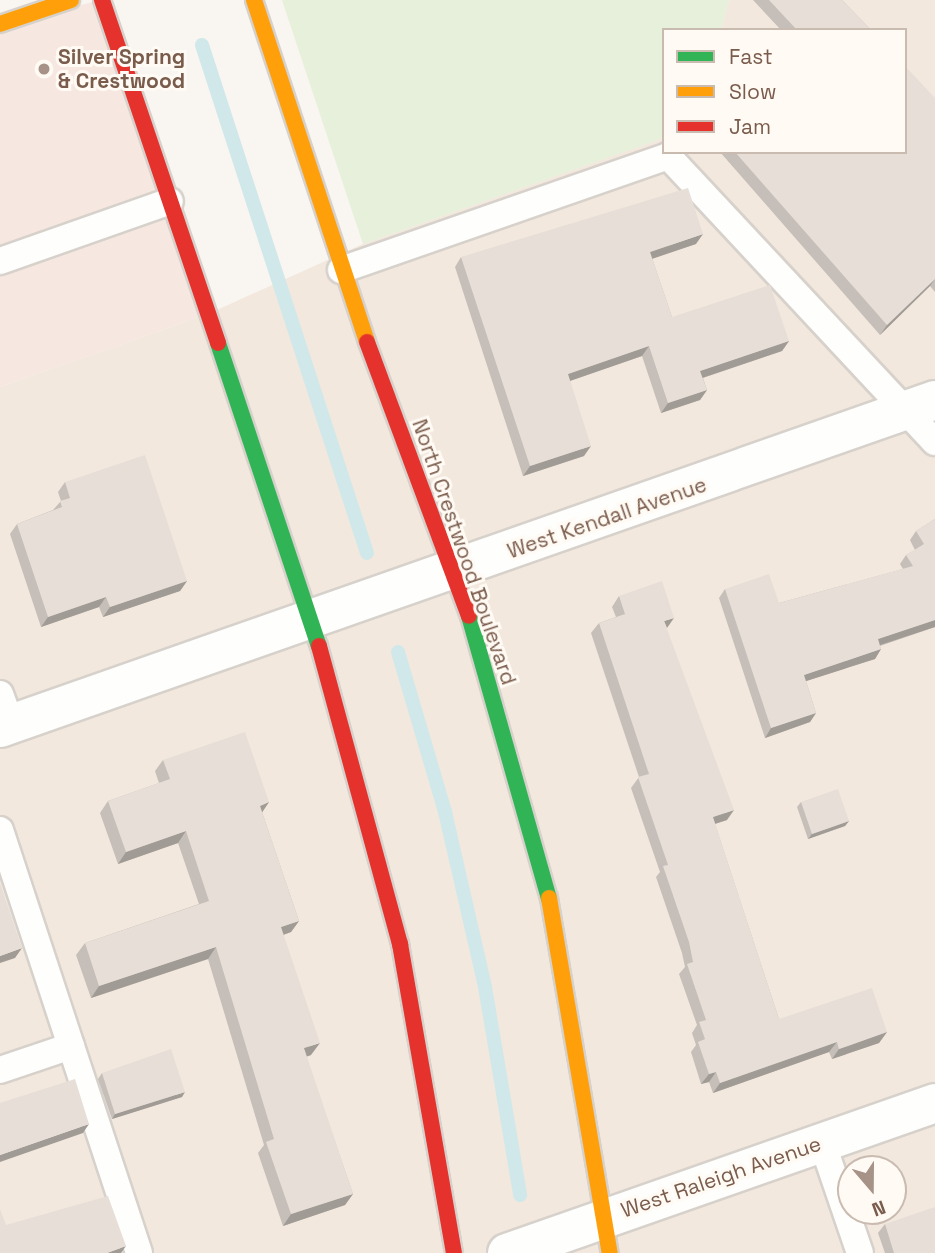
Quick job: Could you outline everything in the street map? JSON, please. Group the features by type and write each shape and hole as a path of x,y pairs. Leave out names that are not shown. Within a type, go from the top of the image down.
{"street":[{"path":"0,24 71,0"},
{"path":"102,0 312,621 400,944 454,1253"},
{"name":"North Crestwood Boulevard","path":"254,0 341,270 451,571 546,881 608,1235"},
{"name":"West Kendall Avenue","path":"4,715 312,621 922,407"},
{"name":"West Raleigh Avenue","path":"507,1253 608,1235 822,1142 935,1103"}],"lane":[{"path":"341,270 668,156 922,407 935,442"},
{"path":"0,261 170,201"},
{"path":"0,830 139,1253"},
{"path":"0,1070 71,1046"},
{"path":"822,1142 860,1253"}],"shaded area":[{"path":"102,0 208,314 0,387 0,24"},
{"path":"729,0 935,0 935,1253 0,1253 0,387 208,314 363,244 662,138 662,154 907,154 907,28 722,28"}],"green space":[{"path":"282,0 729,0 722,28 662,28 662,139 363,244"}],"building":[{"path":"769,0 842,0 869,28 795,28"},
{"path":"907,68 935,98 935,279 887,325 737,154 907,154"},
{"path":"688,188 703,234 650,252 672,317 770,285 789,341 700,371 707,390 668,403 649,346 568,374 591,446 530,466 461,257"},
{"path":"145,455 187,581 110,607 106,597 48,617 17,524 62,507 60,501 70,498 65,482"},
{"path":"935,519 935,620 878,639 881,649 804,675 816,713 771,728 725,589 769,574 779,603 913,566 906,555 924,544 916,531"},
{"path":"662,581 674,618 664,621 734,810 713,817 779,1019 872,988 887,1032 839,1049 837,1042 720,1083 716,1072 709,1074 698,1042 705,1039 699,1022 706,1020 687,964 693,962 689,942 663,866 668,865 638,777 649,774 599,623 625,614 619,596"},
{"path":"245,732 269,802 260,806 299,921 281,927 320,1043 304,1048 353,1194 291,1214 266,1142 274,1139 216,947 99,986 85,943 209,901 186,831 126,852 108,801 170,779 163,760"},
{"path":"838,789 849,821 812,834 801,802"},
{"path":"0,883 22,948 0,956"},
{"path":"171,1049 185,1092 115,1114 102,1073"},
{"path":"75,1079 89,1124 0,1155 0,1103"},
{"path":"108,1196 126,1246 107,1253 0,1253 0,1209 6,1225"},
{"path":"935,1207 935,1253 894,1253 885,1225 907,1225 907,1217"}],"waterway":[{"path":"202,45 367,553"},
{"path":"398,652 445,812 485,987 520,1195"}],"traffic: fast":[{"path":"218,343 319,646"},
{"path":"469,616 549,898"}],"traffic: slow":[{"path":"0,24 71,0"},
{"path":"254,0 367,342"},
{"path":"549,898 610,1253"}],"traffic: jam":[{"path":"102,0 218,343"},
{"path":"367,342 469,616"},
{"path":"319,646 400,944 454,1253"}],"place":[{"name":"Silver Spring & Crestwood","path":"44,69"}]}
